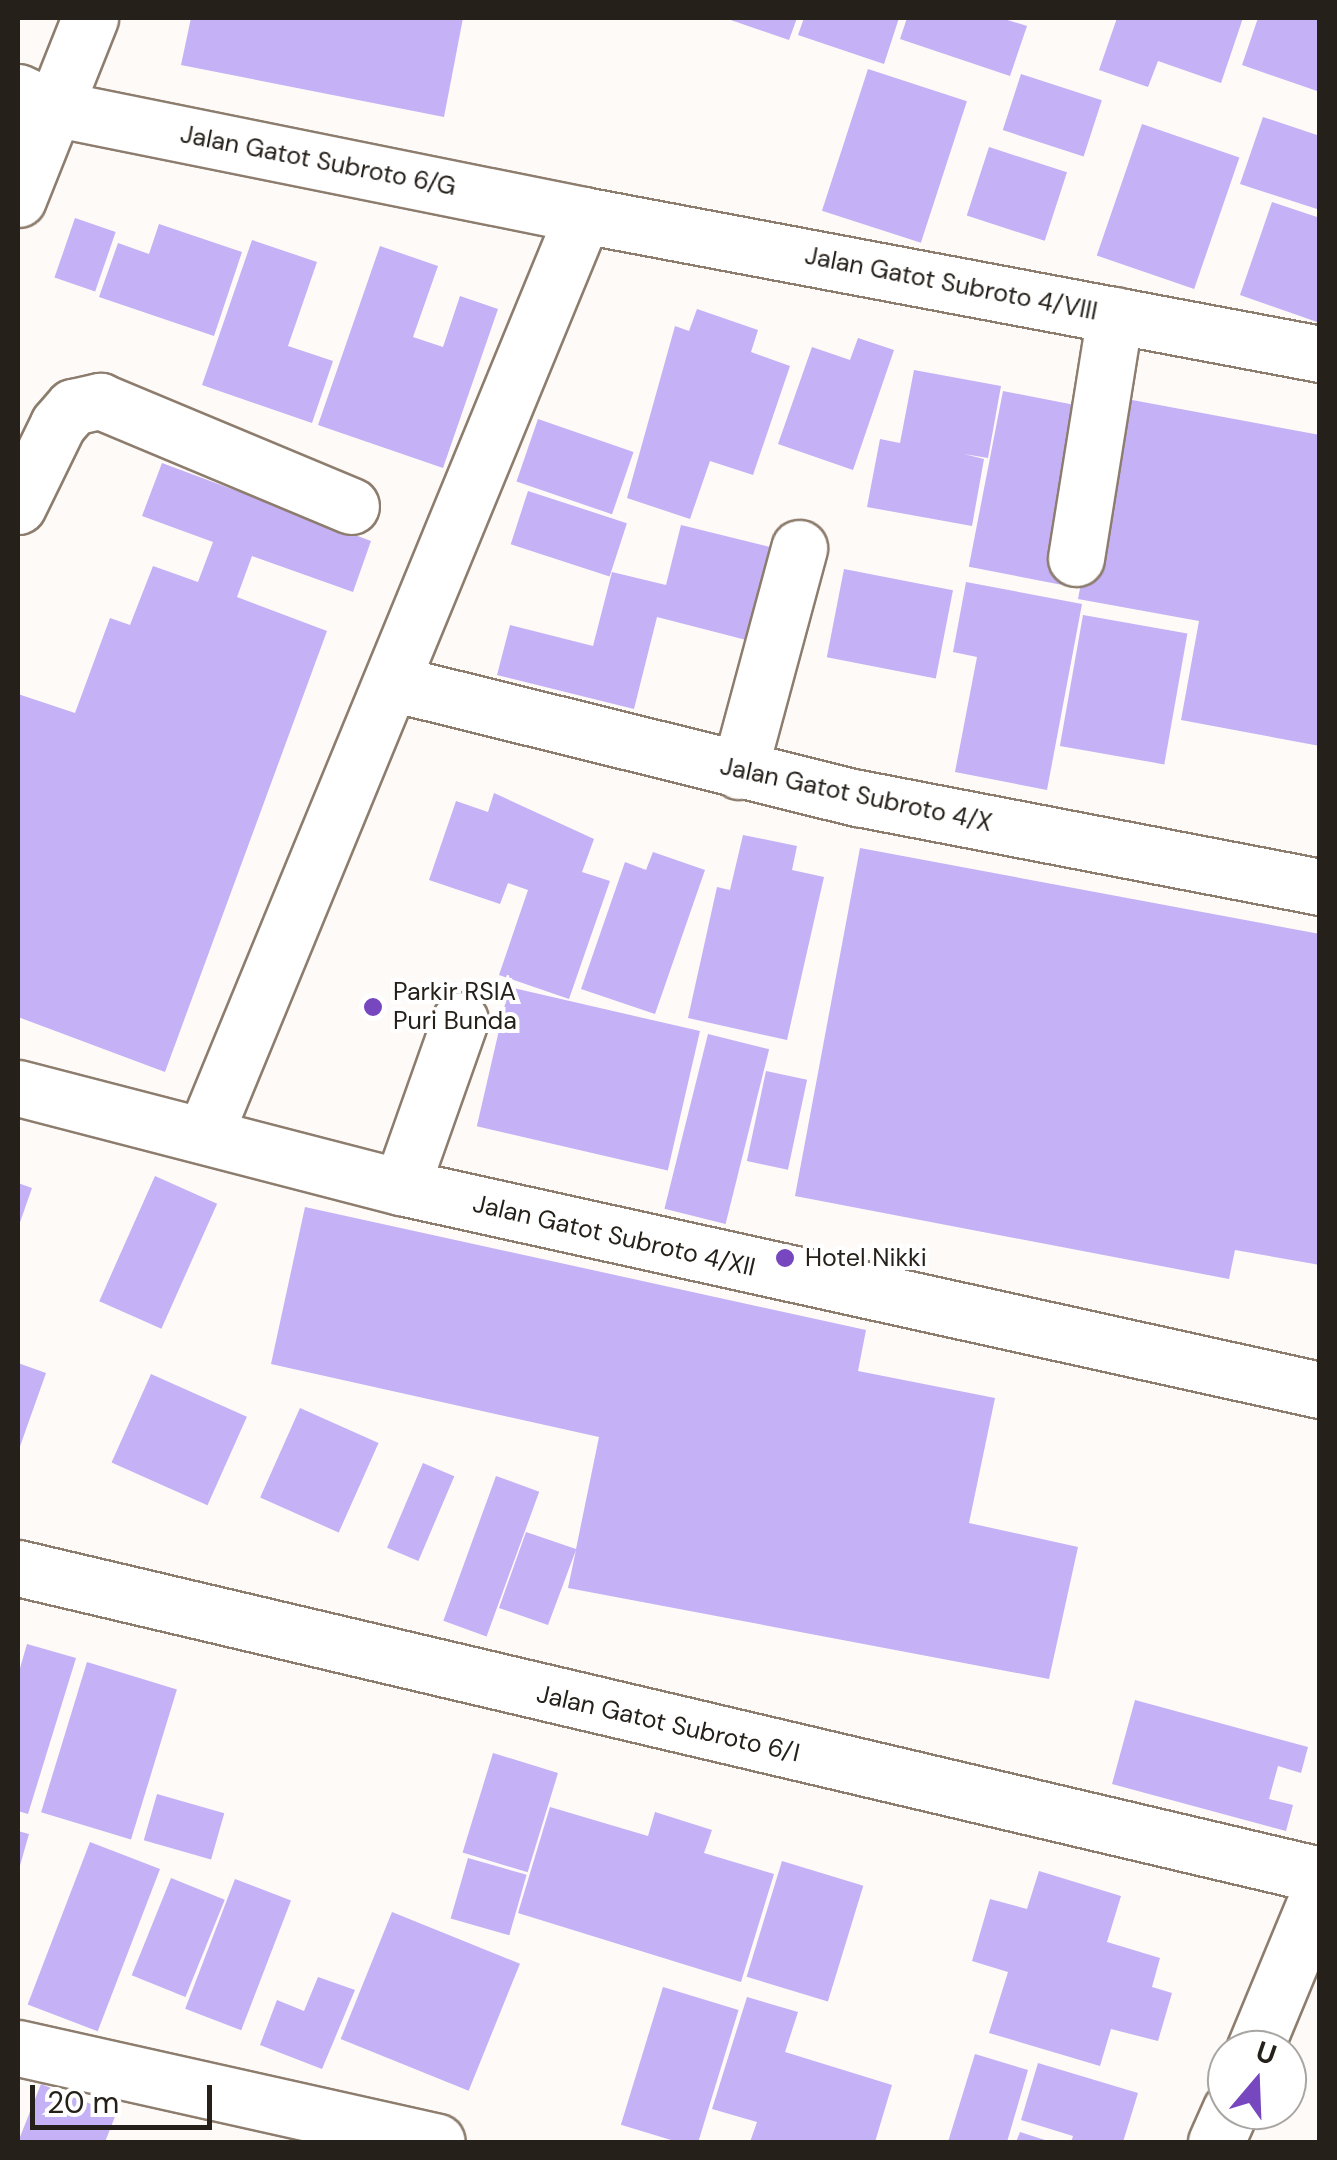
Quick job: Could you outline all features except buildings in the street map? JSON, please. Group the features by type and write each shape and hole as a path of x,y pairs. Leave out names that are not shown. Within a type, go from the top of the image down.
{"street":[{"path":"18,199 35,100 90,18"},
{"name":"Jalan Gatot Subroto 6/G","path":"35,100 583,215"},
{"path":"204,1133 396,684 583,215"},
{"name":"Jalan Gatot Subroto 4/VIII","path":"583,215 1320,354"},
{"path":"1076,558 1116,315"},
{"path":"18,506 58,424 73,407 100,401 350,506"},
{"path":"738,771 799,548"},
{"name":"Jalan Gatot Subroto 4/X","path":"396,684 738,771 1320,887"},
{"path":"401,1187 460,1020"},
{"name":"Jalan Gatot Subroto 4/XII","path":"18,1088 401,1187 1320,1390"},
{"name":"Jalan Gatot Subroto 6/I","path":"18,1568 1320,1875"},
{"path":"1262,2030 1320,1891"},
{"path":"18,2048 437,2142"}],"place":[{"name":"Parkir RSIA Puri Bunda","path":"373,1007"},
{"name":"Hotel Nikki","path":"785,1258"}]}
